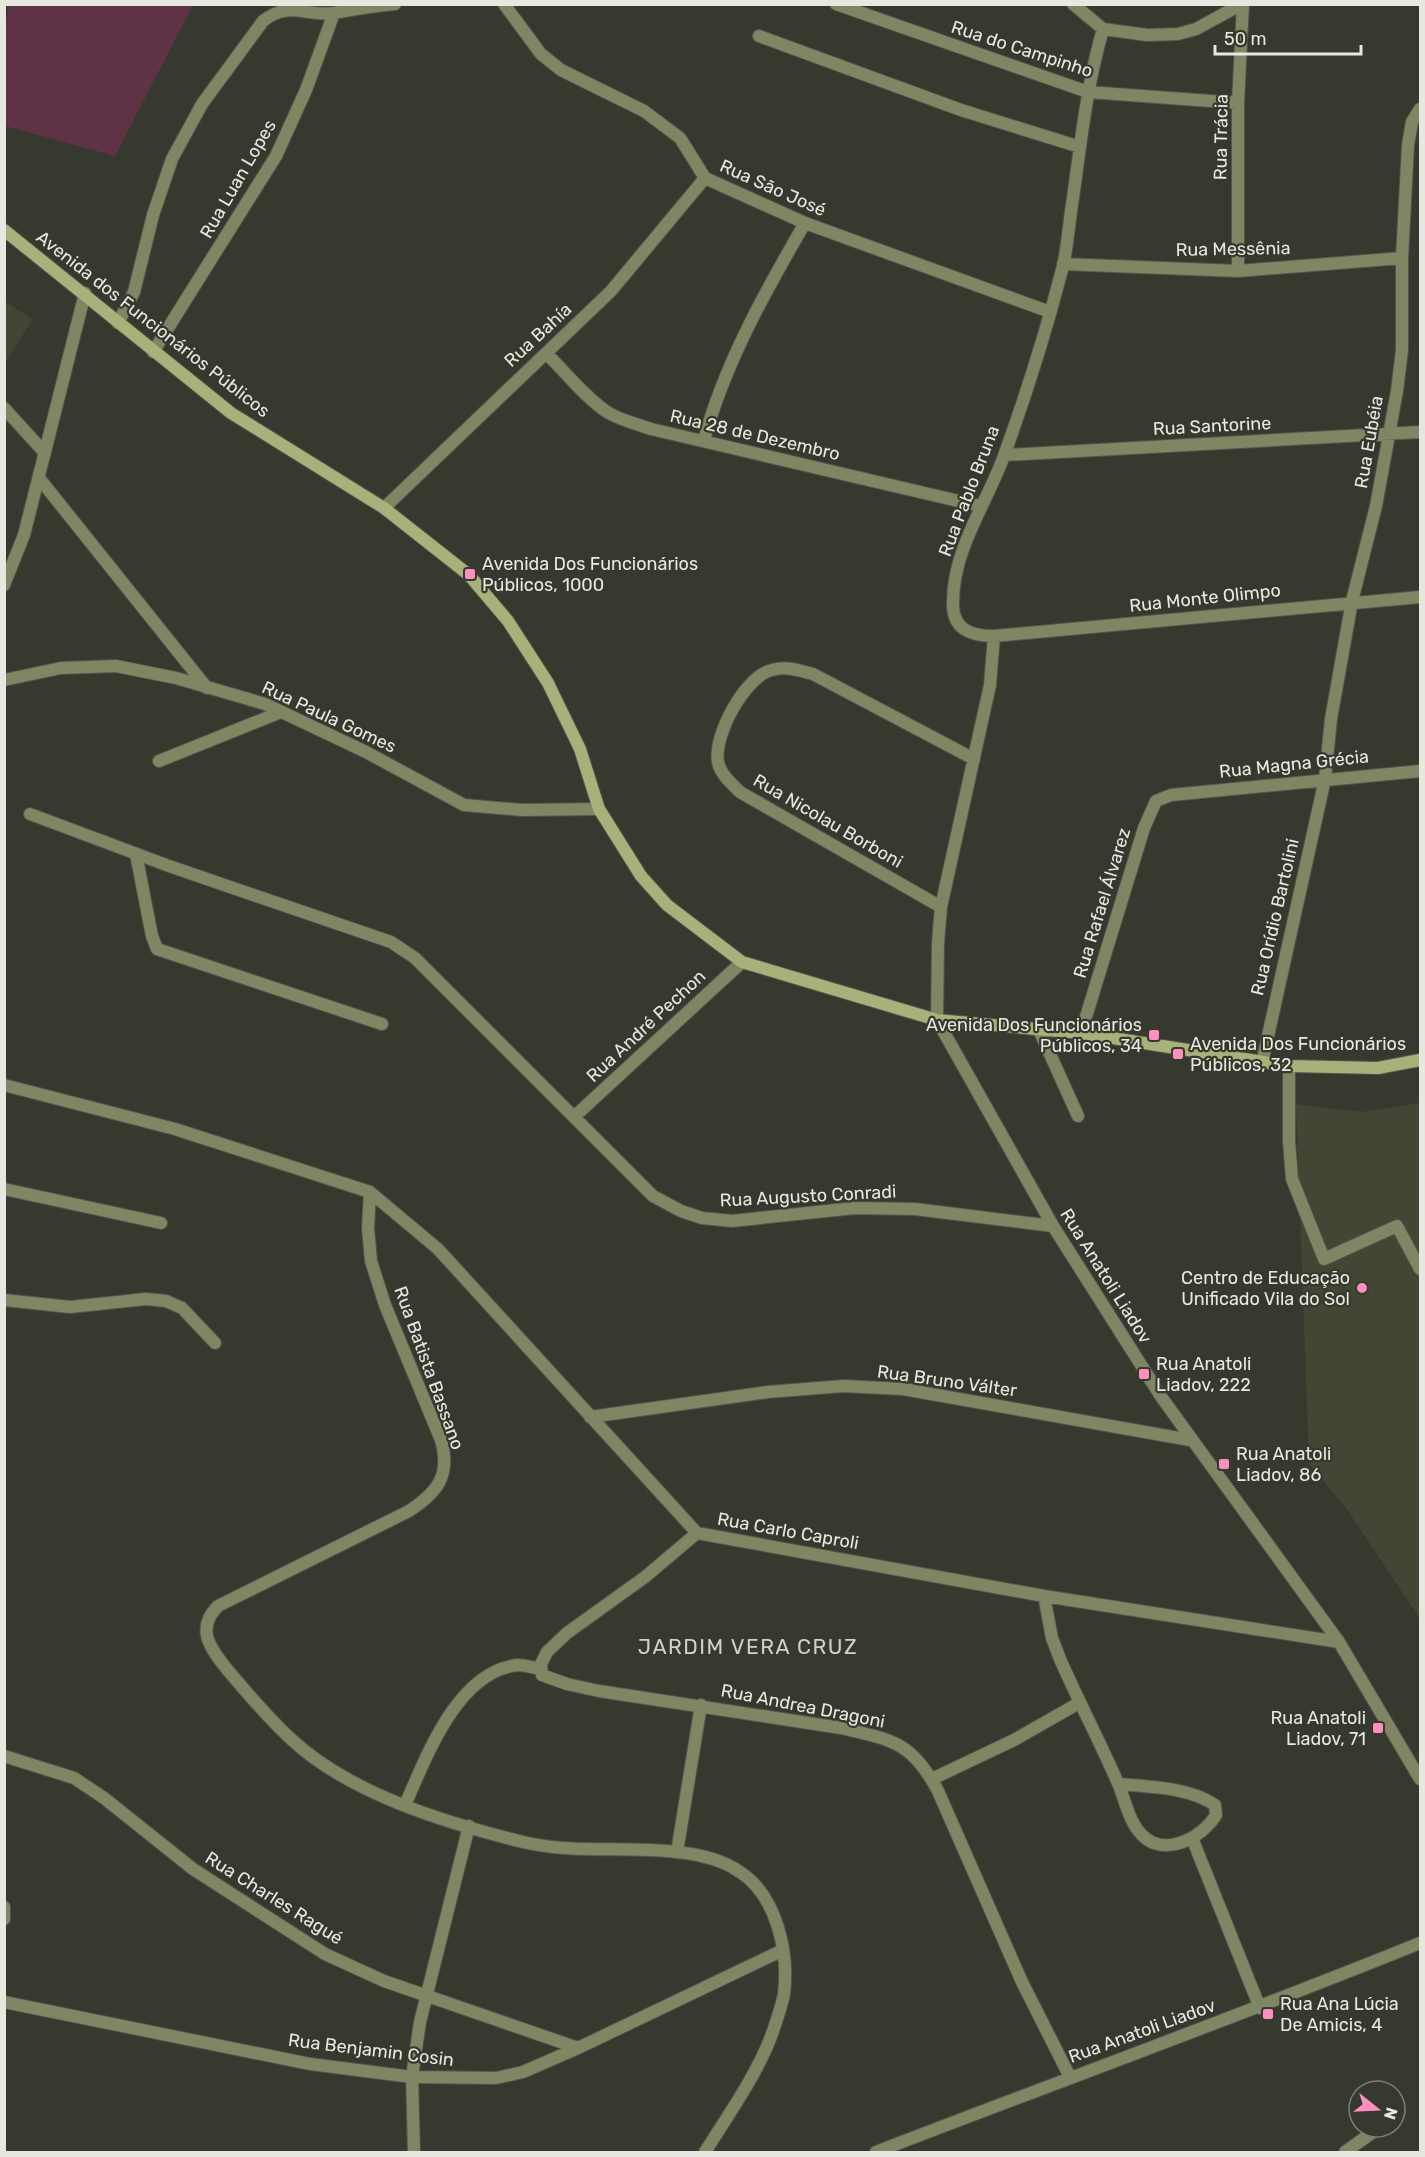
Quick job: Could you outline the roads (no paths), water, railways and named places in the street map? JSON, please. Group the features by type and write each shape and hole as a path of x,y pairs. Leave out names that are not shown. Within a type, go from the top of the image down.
{"street":[{"path":"117,323 134,292 153,215 172,159 202,104 263,21 275,12 291,9 334,13 395,4"},
{"name":"Rua São José","path":"504,4 541,54 561,70 644,111 680,138 705,178 804,223 1050,312"},
{"name":"Rua do Campinho","path":"836,4 1088,92 1238,103"},
{"path":"1073,4 1103,28 1147,36 1178,34 1222,17 1242,4"},
{"name":"Rua Trácia","path":"1238,271 1238,103 1242,4"},
{"name":"Rua Luan Lopes","path":"153,352 276,156 306,90 334,13"},
{"name":"Rua Pablo Bruna","path":"994,636 976,636 962,630 954,617 952,601 958,567 980,506 1005,455 1063,264 1088,92 1103,28"},
{"path":"759,36 961,110 1080,147"},
{"name":"Rua Eubéia","path":"1325,778 1331,719 1352,602 1376,506 1402,350 1402,258 1408,145 1412,122 1420,109"},
{"name":"Rua Bahía","path":"384,508 610,291 705,178"},
{"path":"704,440 711,415 735,354 764,294 804,223"},
{"name":"Avenida dos Funcionários Públicos","path":"5,231 85,292 117,323 153,352 264,435 384,508 470,575 508,621 548,683 580,749 599,809 641,876 668,905 742,962 937,1020 1081,1033 1289,1066 1378,1068 1420,1060"},
{"name":"Rua Messênia","path":"1063,264 1238,271 1402,258"},
{"path":"4,585 24,535 85,292"},
{"name":"Rua 28 de Dezembro","path":"546,353 589,398 609,413 651,429 980,506"},
{"path":"4,408 45,453"},
{"name":"Rua Santorine","path":"1005,455 1420,432"},
{"path":"39,478 207,688"},
{"name":"Rua Monte Olimpo","path":"994,636 1420,597"},
{"path":"937,1020 941,907 990,685 994,636"},
{"name":"Rua Paula Gomes","path":"4,680 61,668 116,666 265,704 366,752 464,805 522,810 599,809"},
{"name":"Rua Nicolau Borboni","path":"941,907 740,792 727,779 718,763 719,741 734,707 750,685 769,670 790,668 813,674 974,759"},
{"path":"159,761 281,712"},
{"name":"Rua Magna Grécia","path":"1171,795 1325,778 1420,771"},
{"name":"Rua Orídio Bartolini","path":"1262,1063 1325,778"},
{"name":"Rua Rafael Álvarez","path":"1081,1033 1150,811 1156,801 1171,795"},
{"name":"Rua Augusto Conradi","path":"30,814 136,854 391,942 415,958 653,1196 681,1211 702,1218 732,1221 855,1208 915,1209 1053,1226"},
{"path":"136,854 152,936 157,949 382,1024"},
{"name":"Rua André Pechon","path":"575,1116 742,962"},
{"name":"Rua Anatoli Liadov","path":"937,1020 1053,1226 1190,1440 1339,1642 1420,1779"},
{"path":"1039,1030 1078,1116"},
{"path":"1289,1066 1289,1141 1292,1179 1324,1259 1397,1226 1420,1269"},
{"path":"4,1085 175,1129 370,1192"},
{"path":"4,1189 161,1223"},
{"name":"Rua Carlo Caproli","path":"370,1192 438,1249 696,1533 1044,1596 1339,1642"},
{"name":"Rua Batista Bassano","path":"370,1192 368,1228 371,1261 385,1305 441,1440 446,1458 443,1476 429,1497 409,1510 218,1606 208,1616 206,1629 208,1643 225,1666 292,1740 347,1779 405,1805"},
{"path":"4,1300 70,1307 147,1299 166,1300 182,1308 214,1343"},
{"name":"Rua Bruno Válter","path":"590,1417 768,1392 843,1386 903,1389 1190,1440"},
{"path":"696,1533 645,1577 557,1641 547,1652 541,1670 519,1665 491,1674 463,1698 438,1729 405,1805 525,1842 565,1847 677,1852 713,1860 747,1878 759,1889 773,1913 783,1950 784,1994 773,2033 705,2152"},
{"path":"1044,1596 1052,1638 1079,1703 1119,1784 1128,1813 1141,1834 1149,1841 1164,1846 1192,1838 1213,1821 1217,1809 1208,1800 1164,1789 1119,1784"},
{"name":"Rua Andrea Dragoni","path":"541,1670 547,1678 567,1684 876,1736 910,1752 924,1766 932,1779 1022,1982 1070,2077"},
{"path":"932,1779 1014,1740 1079,1703"},
{"path":"677,1852 701,1706"},
{"name":"Rua Charles Ragué","path":"4,1756 74,1778 104,1798 193,1869 325,1954 384,1981 578,2048"},
{"path":"414,2152 412,2077 425,1995 469,1826"},
{"path":"1192,1838 1260,2008"},
{"path":"4,1907 4,1919"},
{"name":"Rua Anatoli Liadov","path":"876,2152 1070,2077 1260,2008 1420,1943"},
{"name":"Rua Benjamin Cosin","path":"4,2002 309,2064 412,2077 496,2078 524,2072 578,2048 783,1950"},
{"path":"1345,2152 1363,2139"}],"place":[{"name":"Avenida Dos Funcionários Públicos, 1000","path":"470,574"},
{"name":"Avenida Dos Funcionários Públicos, 34","path":"1154,1035"},
{"name":"Avenida Dos Funcionários Públicos, 32","path":"1178,1054"},
{"name":"Centro de Educação Unificado Vila do Sol","path":"1362,1288"},
{"name":"Rua Anatoli Liadov, 222","path":"1144,1374"},
{"name":"Rua Anatoli Liadov, 86","path":"1224,1464"},
{"name":"Rua Anatoli Liadov, 71","path":"1378,1728"},
{"name":"Rua Ana Lúcia De Amicis, 4","path":"1268,2014"}],"district":[{"name":"JARDIM VERA CRUZ","path":"748,1647"}]}
